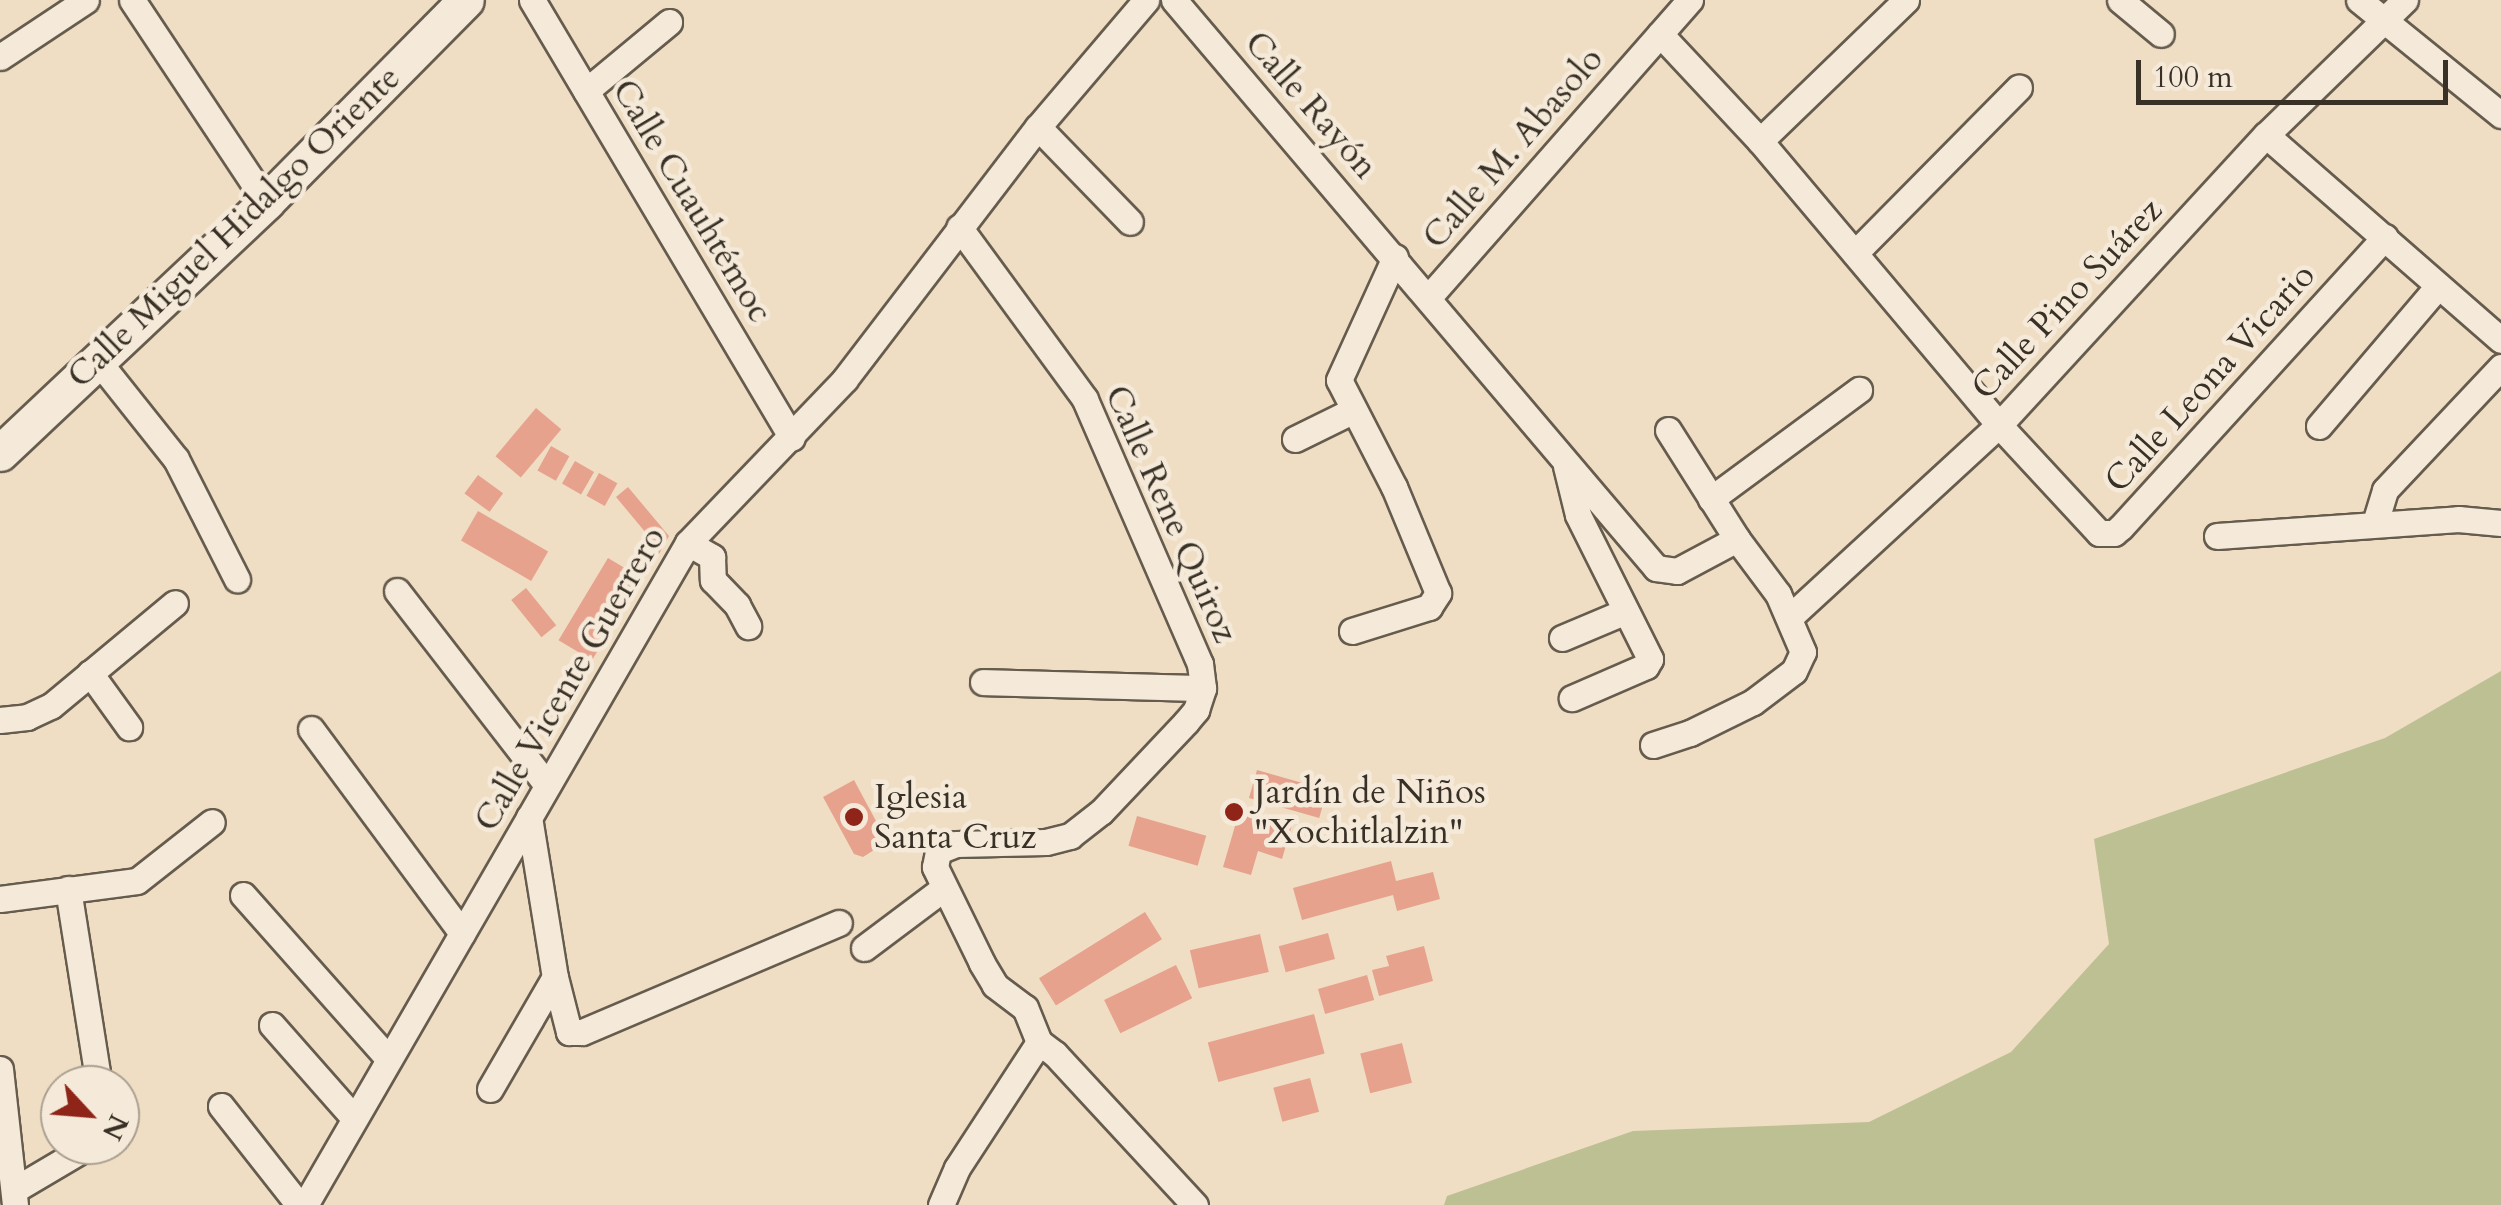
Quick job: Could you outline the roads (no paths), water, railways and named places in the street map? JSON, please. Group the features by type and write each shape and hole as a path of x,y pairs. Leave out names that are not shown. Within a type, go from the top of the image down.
{"street":[{"path":"0,56 86,0"},
{"path":"132,0 266,202"},
{"name":"Calle Miguel Hidalgo Oriente","path":"0,453 266,202 466,0"},
{"name":"Calle Cuauhtémoc","path":"532,0 792,438"},
{"name":"Calle Vicente Guerrero","path":"302,1205 688,543 844,379 1038,127 1146,0"},
{"name":"Calle Rayón","path":"1174,0 1395,256 1566,466 1662,571 1677,570 1737,539"},
{"name":"Calle M. Abasolo","path":"1428,298 1690,0"},
{"path":"1760,142 1906,0"},
{"path":"2120,0 2161,34"},
{"path":"2360,0 2501,115"},
{"name":"Calle Pino Suárez","path":"1791,616 1999,425 2266,135 2405,0"},
{"path":"586,91 669,22"},
{"path":"1660,34 1760,142 1999,425"},
{"path":"1855,252 2019,88"},
{"path":"1038,127 1130,222"},
{"path":"2266,135 2501,340"},
{"name":"Calle Rene Quiroz","path":"960,227 1085,399 1200,664 1203,688"},
{"name":"Calle Leona Vicario","path":"1999,425 2092,529 2114,533 2385,237"},
{"path":"1352,631 1429,607 1438,593 1394,487 1339,380 1395,256"},
{"path":"2319,426 2438,286"},
{"path":"98,361 176,459 236,579"},
{"path":"2375,523 2385,490 2501,366"},
{"path":"1712,499 1859,390"},
{"path":"1295,438 1352,411"},
{"path":"1653,745 1690,734 1753,702 1799,664 1801,641 1791,616 1668,430"},
{"name":"Calle Rayón","path":"1566,466 1570,496 1649,656 1648,664 1572,698"},
{"path":"2216,536 2458,518 2501,524"},
{"path":"688,543 712,558 713,580 737,605 748,626"},
{"path":"397,591 547,785"},
{"path":"0,720 38,714 175,602"},
{"path":"1562,638 1624,612"},
{"path":"90,672 128,726"},
{"path":"983,682 1203,688 1201,700 1186,722 1101,812 1070,836 1046,842 956,844 938,852 935,867 995,985 1025,1008 1039,1042 1055,1054 1195,1205"},
{"path":"311,730 462,933"},
{"path":"530,817 566,1028 582,1032 839,923"},
{"path":"0,899 137,881 212,822"},
{"path":"864,948 944,888"},
{"path":"68,889 97,1065"},
{"path":"244,895 387,1057"},
{"path":"490,1088 555,976"},
{"path":"272,1025 354,1117"},
{"path":"941,1205 957,1168 1039,1042"},
{"path":"0,1069 4,1141 15,1198 62,1165"},
{"path":"221,1106 302,1205"}],"place":[{"name":"Jardín de Niños \"Xochitlalzin\"","path":"1234,812"},
{"name":"Iglesia Santa Cruz","path":"854,817"}]}
